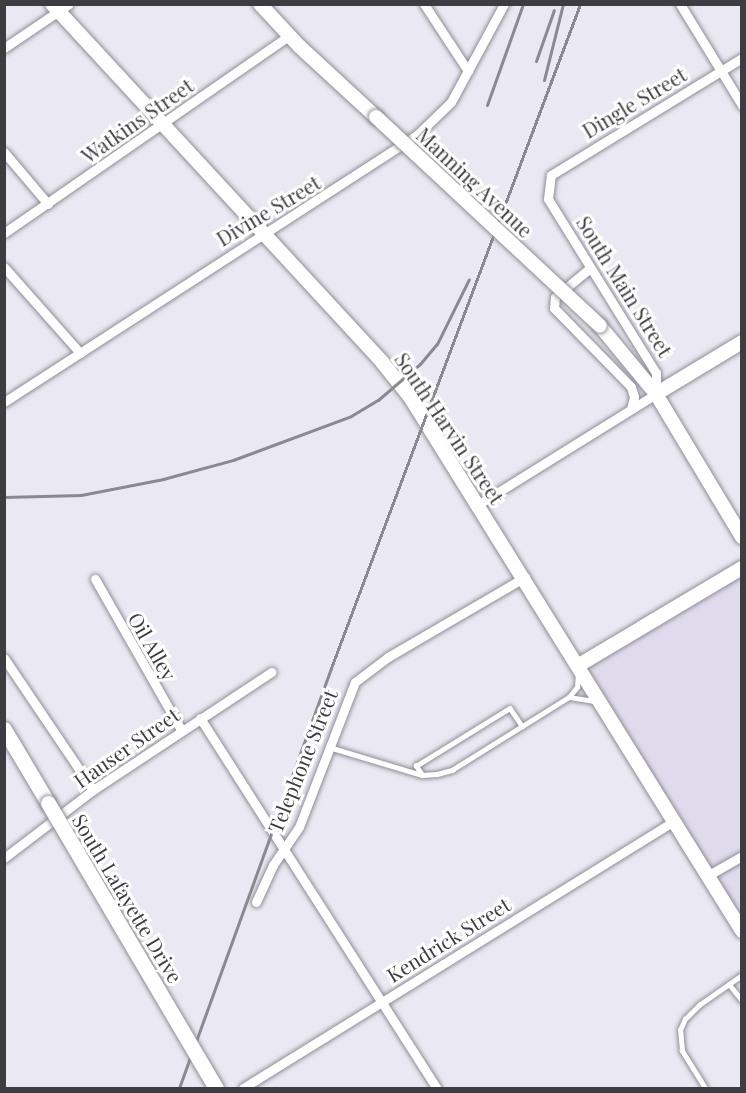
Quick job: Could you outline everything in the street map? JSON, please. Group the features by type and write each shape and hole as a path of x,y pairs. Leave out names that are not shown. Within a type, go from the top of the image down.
{"main road":[{"name":"South Lafayette Drive","path":"4,729 216,1089"}],"street":[{"name":"Manning Avenue","path":"260,4 289,36 600,326 656,394"},
{"path":"424,4 468,71"},
{"name":"Divine Street","path":"4,402 417,135 451,102 504,4"},
{"path":"680,4 741,105"},
{"path":"4,48 60,7"},
{"name":"South Harvin Street","path":"60,7 161,125 394,376 525,577 741,931"},
{"name":"Watkins Street","path":"4,233 289,36"},
{"name":"Dingle Street","path":"549,180 555,171 741,58"},
{"path":"4,152 48,204"},
{"name":"South Main Street","path":"549,180 548,199 656,373 656,394 741,537"},
{"path":"4,267 80,352"},
{"path":"590,268 555,297 554,308 582,341 631,387 634,397 631,409"},
{"path":"479,504 741,342"},
{"path":"579,665 741,568"},
{"name":"Telephone Street","path":"256,902 273,865 299,827 355,682 388,657 525,577"},
{"name":"Oil Alley","path":"94,579 181,730"},
{"path":"4,658 93,790"},
{"name":"Hauser Street","path":"4,858 93,790 271,672"},
{"path":"200,718 383,1000 437,1089"},
{"name":"Kendrick Street","path":"243,1089 674,821"},
{"path":"708,876 741,856"}],"lane":[{"path":"329,747 422,775 452,770 569,698 577,687 579,665"},
{"path":"569,698 586,698 603,705"},
{"path":"422,775 416,766 510,708 522,726"},
{"path":"705,1089 682,1051 680,1030 685,1018 741,975"},
{"path":"729,984 741,1000"}],"shaded area":[{"path":"741,572 741,927 587,667"}],"railway":[{"path":"487,105 523,4"},
{"path":"544,80 563,4"},
{"path":"179,1088 331,668 580,4"},
{"path":"536,61 554,10"},
{"path":"4,497 81,495 163,479 233,460 351,416 378,400 420,364 437,344 469,279"}]}
